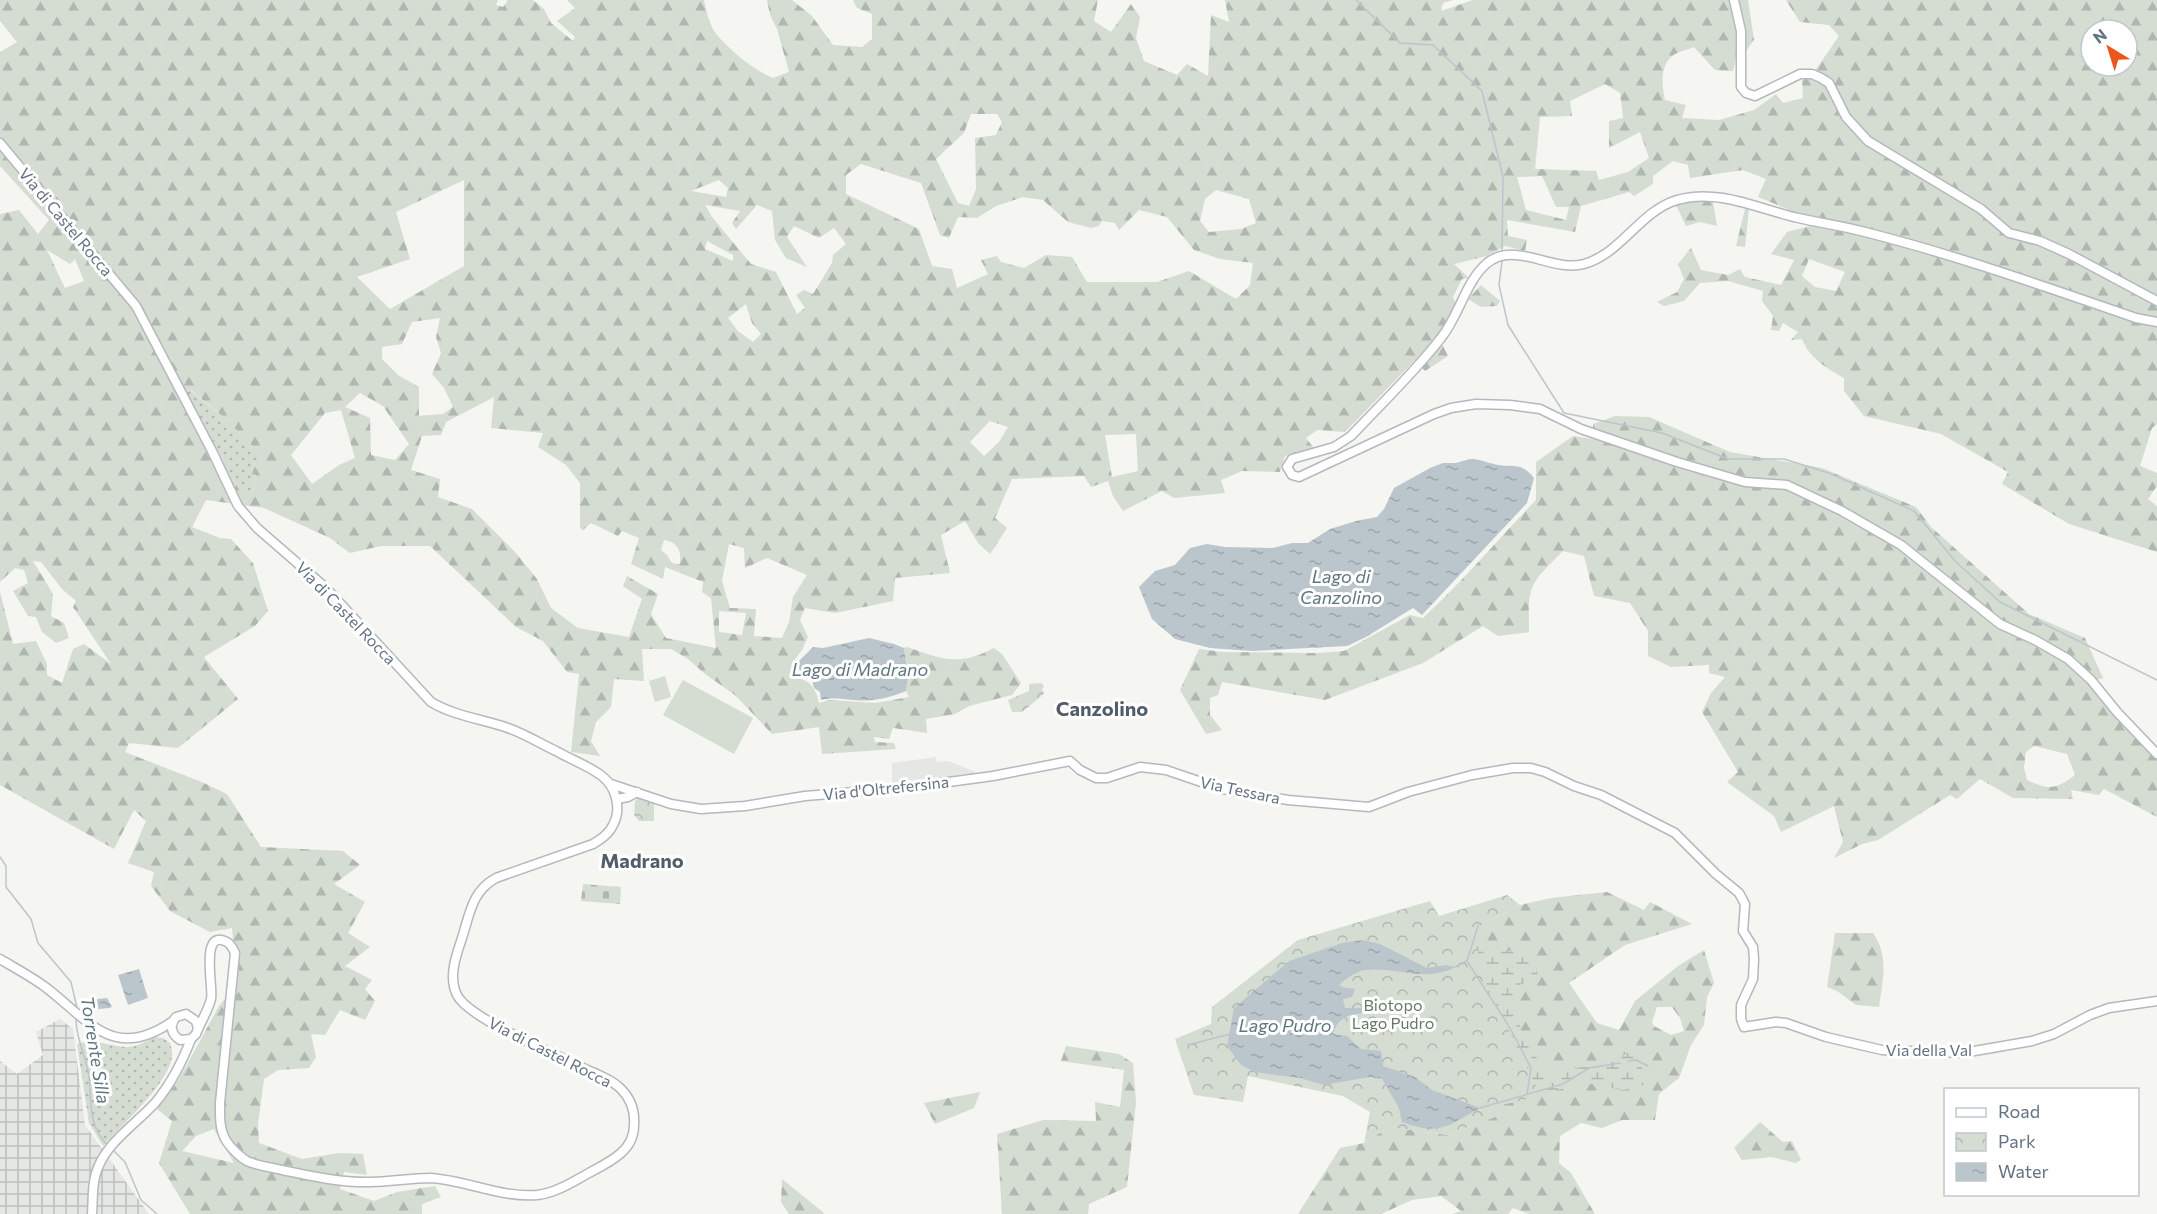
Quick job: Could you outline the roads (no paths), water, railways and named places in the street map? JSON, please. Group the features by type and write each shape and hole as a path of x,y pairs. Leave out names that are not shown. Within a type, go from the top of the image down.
{"main road":[{"path":"1734,0 1741,31 1741,87 1746,93 1755,96 1800,74 1812,74 1821,78 1829,83 1846,117 1868,141 1981,209 2009,233 2040,241 2069,254 2157,302"},
{"name":"Via di Castel Rocca","path":"0,143 136,306 212,451 238,506 257,528 326,588 430,702 444,711 486,720 512,729 593,770 610,784 617,799 618,812 614,825 594,844 496,878 485,884 477,893 458,950 453,973 457,995 477,1014 498,1027 598,1074 620,1088 635,1114 634,1132 626,1147 613,1160 569,1184 538,1195 514,1195 460,1182 429,1178 370,1182 339,1181 246,1161 227,1142 220,1127 220,1103 235,953 232,946 223,940 212,945 208,953 211,999 198,1029"},
{"path":"2157,322 1864,232 1796,218 1751,203 1696,196 1676,200 1656,210 1606,254 1586,264 1559,265 1524,256 1503,256 1486,264 1442,338 1351,436 1334,447 1292,459 1287,467 1295,477 1303,476 1451,408 1476,404 1510,405 1540,409 1577,428 1745,482 1787,484 1842,511 1901,545 2000,624 2036,640 2068,659 2091,680 2117,712 2157,754"},
{"name":"Via d'Oltrefersina","path":"610,784 671,804 701,809 745,806 806,796 904,788 993,776 1070,761 1080,770"},
{"name":"Via Tessara","path":"1080,770 1096,778 1107,778 1140,767 1166,770 1222,789 1288,800 1370,807"},
{"name":"Via della Val","path":"1370,807 1408,792 1443,782 1513,768 1531,768 1611,800 1675,833 1716,874 1739,893 1745,904 1743,932 1753,947 1754,959 1753,979 1741,1005 1741,1019 1744,1027 1776,1022 1786,1023 1882,1050 1963,1053 2032,1041 2054,1034 2109,1008 2157,1001"},
{"path":"617,799 637,792"},
{"path":"0,959 43,985 98,1031 120,1039 132,1038 162,1029 181,1015 186,1014 193,1017 198,1029 157,1101 107,1151 95,1176 92,1214"},
{"path":"193,1017 205,1012"},
{"path":"173,1021 175,1036 181,1049 181,1059"},
{"path":"162,1029 186,1040 191,1039"}],"water":[{"name":"Lago di Canzolino","path":"1470,459 1516,466 1529,472 1534,478 1527,503 1422,615 1413,608 1347,646 1252,651 1210,648 1175,639 1152,619 1139,587 1155,571 1175,565 1190,548 1207,544 1225,547 1273,548 1292,543 1308,543 1330,529 1377,517 1384,509 1394,488 1430,468 1443,463 1456,463"},
{"name":"Lago di Madrano","path":"869,638 904,648 908,676 906,691 874,700 834,698 821,700 820,692 814,688 812,680 801,673 797,663 813,647 823,648"},
{"name":"Lago Pudro","path":"1362,940 1380,944 1427,968 1446,965 1455,967 1433,974 1363,970 1352,975 1339,985 1355,989 1352,997 1343,999 1345,1008 1370,1008 1373,1012 1354,1014 1344,1018 1339,1022 1333,1034 1347,1036 1361,1049 1381,1051 1383,1066 1415,1077 1432,1090 1480,1108 1443,1127 1415,1126 1402,1122 1399,1108 1382,1079 1370,1077 1324,1085 1300,1078 1255,1072 1241,1065 1227,1046 1234,1008 1289,961 1342,943"},
{"path":"139,969 148,998 128,1005 118,975"},
{"path":"107,998 112,1007 90,1010 86,1006 89,1000"}],"waterway":[{"path":"1356,0 1400,43 1433,45 1482,91 1503,177 1502,253"},
{"path":"1502,261 1499,285 1508,325 1564,413 1662,433 1728,459 1784,459 1829,473 1914,511 1956,562 2000,602 2157,680"},
{"name":"Torrente Silla","path":"0,857 6,866 6,887 31,919 38,943 71,982 77,1008"},
{"path":"1455,967 1467,961 1479,923"},
{"path":"1467,961 1510,1028 1531,1068 1527,1094"},
{"name":"Torrente Silla","path":"76,1016 77,1031 88,1068 94,1121 101,1138 108,1146"},
{"path":"1188,1045 1230,1034"},
{"path":"1628,1061 1636,1060 1648,1066"},
{"path":"1480,1108 1563,1084 1589,1068 1620,1063"},
{"name":"Torrente Silla","path":"112,1149 125,1162 141,1200 157,1214"}],"district":[{"name":"Canzolino","path":"1102,709"},
{"name":"Madrano","path":"642,861"}],"park label":[{"name":"Biotopo Lago Pudro","path":"1393,1014"}]}
